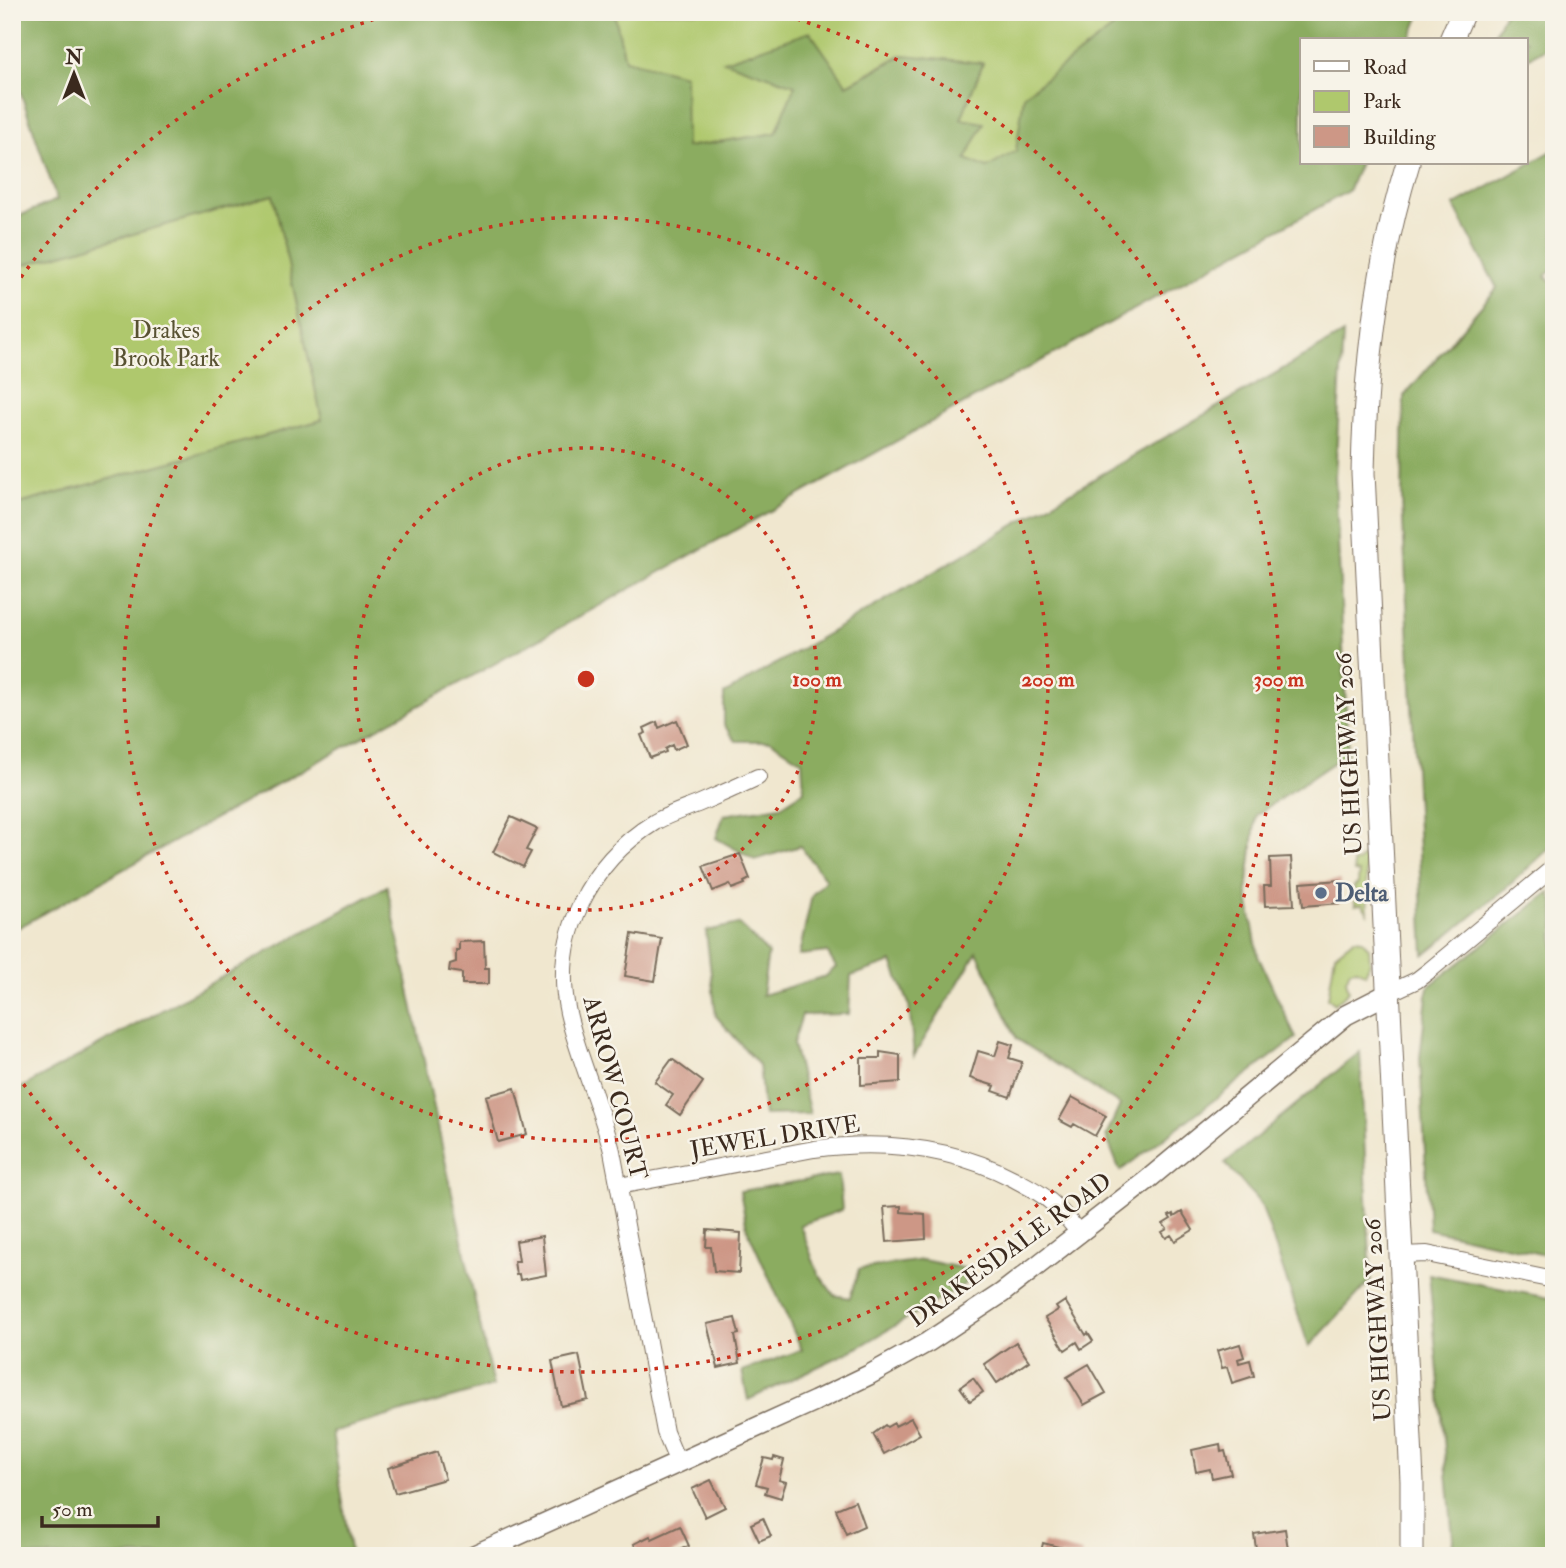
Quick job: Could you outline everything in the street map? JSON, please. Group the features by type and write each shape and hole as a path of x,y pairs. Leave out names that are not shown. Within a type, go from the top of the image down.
{"highway":[{"path":"1452,38 1463,12"},
{"name":"US HIGHWAY 206","path":"1408,164 1387,247 1375,316 1364,427 1363,506 1412,1481 1412,1556"}],"main road":[{"name":"DRAKESDALE ROAD","path":"472,1556 507,1549 678,1463 842,1388 911,1352 994,1298 1080,1234 1346,1015 1387,994"}],"street":[{"name":"ARROW COURT","path":"678,1463 665,1432 604,1118 568,1011 565,959 576,914 597,874 634,837 659,820 758,777"},
{"path":"1387,994 1417,980 1554,867"},
{"name":"JEWEL DRIVE","path":"619,1186 814,1149 842,1145 893,1145 944,1153 1000,1172 1049,1200 1080,1234"},
{"path":"1401,1255 1427,1254 1554,1280"}],"green space":[{"path":"12,12 614,12 625,60 685,75 686,147 776,133 795,85 724,61 810,32 847,85 904,55 983,63 961,119 984,123 966,159 987,168 1016,151 1024,95 1113,28 1118,12 1421,12 1411,38 1300,38 1300,164 1360,164 1348,191 12,931 12,506 322,420 273,195 12,268 12,219 57,200 12,67"},
{"path":"614,12 1118,12 1113,28 1025,95 1016,151 987,169 966,159 961,119 983,63 900,55 847,85 725,61 796,85 777,133 685,147 685,76 625,60"},
{"path":"1505,12 1554,12 1554,44 1528,58 1528,38 1493,38"},
{"path":"1554,150 1554,268 1545,276 1554,284 1554,844 1505,889 1424,955 1402,500 1404,396 1497,288 1454,206"},
{"name":"Drakes Brook Park","path":"274,194 322,420 12,506 12,268"},
{"path":"1343,334 1335,476 1348,753 1256,815 1247,891 1258,956 1296,1038 1120,1171 1106,1136 1120,1105 1017,1039 977,952 914,1056 909,1004 892,962 851,976 849,1014 802,1015 793,1044 810,1114 764,1115 759,1065 716,1016 706,931 739,924 768,953 762,995 826,976 836,967 827,952 799,955 812,895 826,880 800,846 755,860 716,838 724,815 781,806 804,791 802,761 771,741 736,741 724,725 724,694"},
{"path":"1365,854 1368,913 1362,904 1355,905 1354,886 1358,884 1359,873 1354,872 1353,863 1358,862"},
{"path":"387,886 493,1386 332,1432 351,1556 12,1556 12,1093"},
{"path":"1550,892 1554,905 1554,1257 1429,1229 1420,1058 1428,987"},
{"path":"1354,939 1362,940 1369,948 1370,962 1365,974 1357,969 1350,970 1346,980 1349,991 1335,1004 1328,998 1335,954"},
{"path":"1360,1052 1371,1280 1309,1347 1261,1204 1225,1163"},
{"path":"839,1175 842,1210 800,1225 818,1273 834,1295 850,1298 859,1269 923,1260 967,1269 965,1284 859,1347 748,1400 742,1371 802,1350 747,1229 740,1191"},
{"path":"1429,1274 1554,1299 1554,1556 1452,1556 1453,1538"}],"building":[{"path":"677,720 687,744 674,750 672,745 665,749 666,752 650,758 641,735 646,733 644,728 657,722 659,728"},
{"path":"511,817 537,829 526,850 531,852 523,867 493,852"},
{"path":"740,854 750,879 732,889 730,884 713,891 703,866"},
{"path":"1291,857 1294,905 1265,906 1264,886 1271,886 1270,858"},
{"name":"Delta","path":"1340,880 1341,903 1303,906 1301,883"},
{"path":"632,934 662,939 655,981 625,976"},
{"path":"484,941 485,968 489,968 489,984 462,984 462,973 449,971 450,964 456,962 459,942"},
{"path":"1000,1041 1013,1045 1009,1058 1022,1062 1010,1097 993,1091 995,1086 970,1078 978,1051 995,1056"},
{"path":"880,1052 900,1055 900,1082 861,1085 861,1058 880,1058"},
{"path":"672,1059 703,1082 680,1115 666,1105 673,1095 655,1082"},
{"path":"515,1088 527,1134 498,1142 486,1096"},
{"path":"1072,1097 1106,1116 1095,1136 1074,1124 1072,1127 1059,1120"},
{"path":"901,1206 901,1212 925,1214 926,1239 887,1242 884,1207"},
{"path":"1182,1212 1193,1230 1175,1241 1171,1235 1166,1238 1162,1232 1167,1229 1163,1224 1171,1219 1169,1216 1173,1214 1174,1217"},
{"path":"707,1230 741,1233 739,1273 714,1271 711,1247 706,1247"},
{"path":"542,1236 546,1275 520,1280 519,1274 516,1275 514,1261 519,1261 516,1241"},
{"path":"1065,1301 1086,1335 1088,1333 1093,1341 1081,1349 1077,1342 1065,1350 1045,1318 1058,1310 1056,1307"},
{"path":"735,1318 739,1334 735,1335 740,1363 718,1368 707,1324"},
{"path":"1016,1342 1029,1361 997,1383 984,1364"},
{"path":"1240,1344 1244,1357 1238,1359 1239,1363 1250,1360 1254,1376 1232,1383 1227,1367 1222,1368 1217,1351"},
{"path":"579,1355 588,1400 561,1406 552,1361"},
{"path":"1089,1364 1106,1393 1084,1405 1067,1377"},
{"path":"973,1378 983,1392 970,1401 960,1387"},
{"path":"911,1418 920,1434 884,1454 873,1434 885,1425 887,1427 894,1423 895,1426"},
{"path":"1220,1444 1221,1452 1225,1451 1231,1474 1212,1478 1210,1469 1196,1472 1192,1450"},
{"path":"437,1452 445,1479 395,1493 388,1468"},
{"path":"774,1457 784,1460 779,1480 786,1482 781,1498 765,1493 767,1487 756,1484 764,1458 773,1460"},
{"path":"711,1480 725,1507 705,1517 692,1489"},
{"path":"855,1501 864,1526 846,1534 836,1509"},
{"path":"763,1518 771,1536 759,1541 751,1524"},
{"path":"680,1526 689,1546 664,1556 640,1556 634,1544"},
{"path":"1285,1529 1289,1556 1257,1556 1254,1534"},
{"path":"1043,1543 1082,1553 1081,1556 1040,1556"}],"place":[{"name":"Delta","path":"1321,893"}]}
